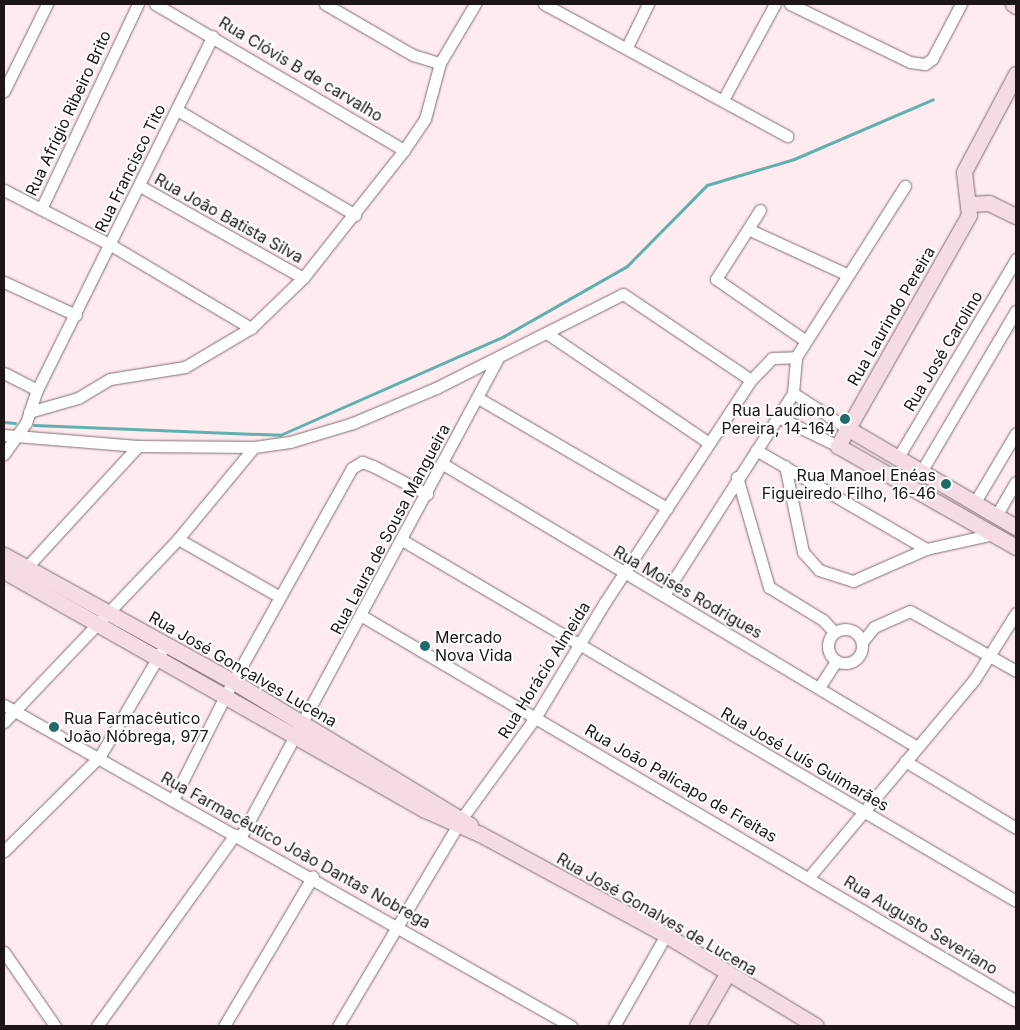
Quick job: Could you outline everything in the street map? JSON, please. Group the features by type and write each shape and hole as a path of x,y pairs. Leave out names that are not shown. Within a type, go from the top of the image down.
{"street":[{"path":"4,91 47,4"},
{"name":"Rua Afrígio Ribeiro Brito","path":"41,209 138,4"},
{"name":"Rua Clóvis B de carvalho","path":"155,4 213,36 404,150"},
{"path":"325,4 413,55 440,63"},
{"path":"29,412 78,398 110,379 185,367 251,328 303,278 355,215 404,150 427,112 440,63 475,4"},
{"path":"544,4 627,47 787,136"},
{"path":"627,47 648,4"},
{"path":"723,100 775,4"},
{"path":"790,4 910,62 925,64 932,59 961,4"},
{"name":"Rua Francisco Tito","path":"4,454 17,436 29,412 37,390 76,316 213,36"},
{"path":"1016,74 964,172 970,204 989,203 1016,216"},
{"path":"177,110 355,215"},
{"name":"Rua João Batista Silva","path":"140,186 303,278"},
{"path":"664,596 736,477 793,393 796,357 846,274 905,186"},
{"path":"4,190 111,245 251,328"},
{"name":"Rua Laurindo Pereira","path":"838,446 969,215 970,204"},
{"path":"760,210 750,230 716,279 806,341"},
{"path":"750,230 846,274"},
{"name":"Rua José Carolino","path":"897,459 1016,259"},
{"path":"4,282 76,316"},
{"path":"4,435 138,446 254,447 327,432 497,360 623,294 751,380"},
{"path":"921,472 1016,311"},
{"path":"548,334 710,443"},
{"name":"Rua Horácio Almeida","path":"338,1026 459,823 536,718 578,645 623,574 751,380 772,358 796,357"},
{"name":"Rua Laura de Sousa Mangueira","path":"97,1026 238,836 300,730 497,360"},
{"path":"4,374 37,390"},
{"path":"793,393 897,459 1016,526"},
{"path":"478,398 667,508"},
{"path":"778,417 838,446 1016,547"},
{"path":"975,502 1016,433"},
{"path":"26,568 138,446"},
{"path":"4,722 178,539 254,447"},
{"path":"756,450 890,532 926,549"},
{"path":"173,800 225,696 356,463 373,466 427,494"},
{"name":"Rua Moises Rodrigues","path":"443,464 623,574 820,686 917,747"},
{"path":"785,466 803,552 819,570 853,581 926,549 994,534"},
{"path":"736,477 769,587 834,632"},
{"path":"996,516 1016,482"},
{"path":"178,539 280,597"},
{"name":"Rua José Luís Guimarães","path":"402,540 1016,901"},
{"name":"Rua José Gonçalves Lucena","path":"4,555 103,617 158,658 225,696 300,730"},
{"name":"Rua José Gonçalves Lucena","path":"4,571 166,644 234,682 300,730 459,823"},
{"path":"836,661 855,660 862,642 880,623 910,611 1016,671"},
{"path":"810,876 861,811 992,657 1016,613"},
{"name":"Rua João Palicapo de Freitas","path":"362,616 810,876"},
{"path":"836,661 827,644 834,632 847,629 862,642"},
{"path":"4,851 100,756 166,644"},
{"path":"820,686 836,661"},
{"name":"Rua Farmacêutico João Dantas Nobrega","path":"4,705 100,756 173,800 313,876 571,1026"},
{"path":"905,761 1016,828"},
{"name":"Rua José Gonalves de Lucena","path":"459,823 666,935 727,974 816,1026"},
{"path":"224,1026 313,876"},
{"name":"Rua Augusto Severiano","path":"810,876 1016,1001"},
{"path":"614,1026 666,935"},
{"path":"4,952 55,1026"},
{"path":"697,1026 727,974"}],"waterway":[{"path":"34,425 280,435 504,336 627,266 707,185 794,159 933,99"},
{"path":"4,422 15,423"}],"place":[{"name":"Rua Laudiono Pereira, 14-164","path":"845,419"},
{"name":"Rua Manoel Enéas Figueiredo Filho, 16-46","path":"946,484"},
{"name":"Mercado Nova Vida","path":"425,646"},
{"name":"Rua Farmacêutico João Nóbrega, 977","path":"54,727"}]}
